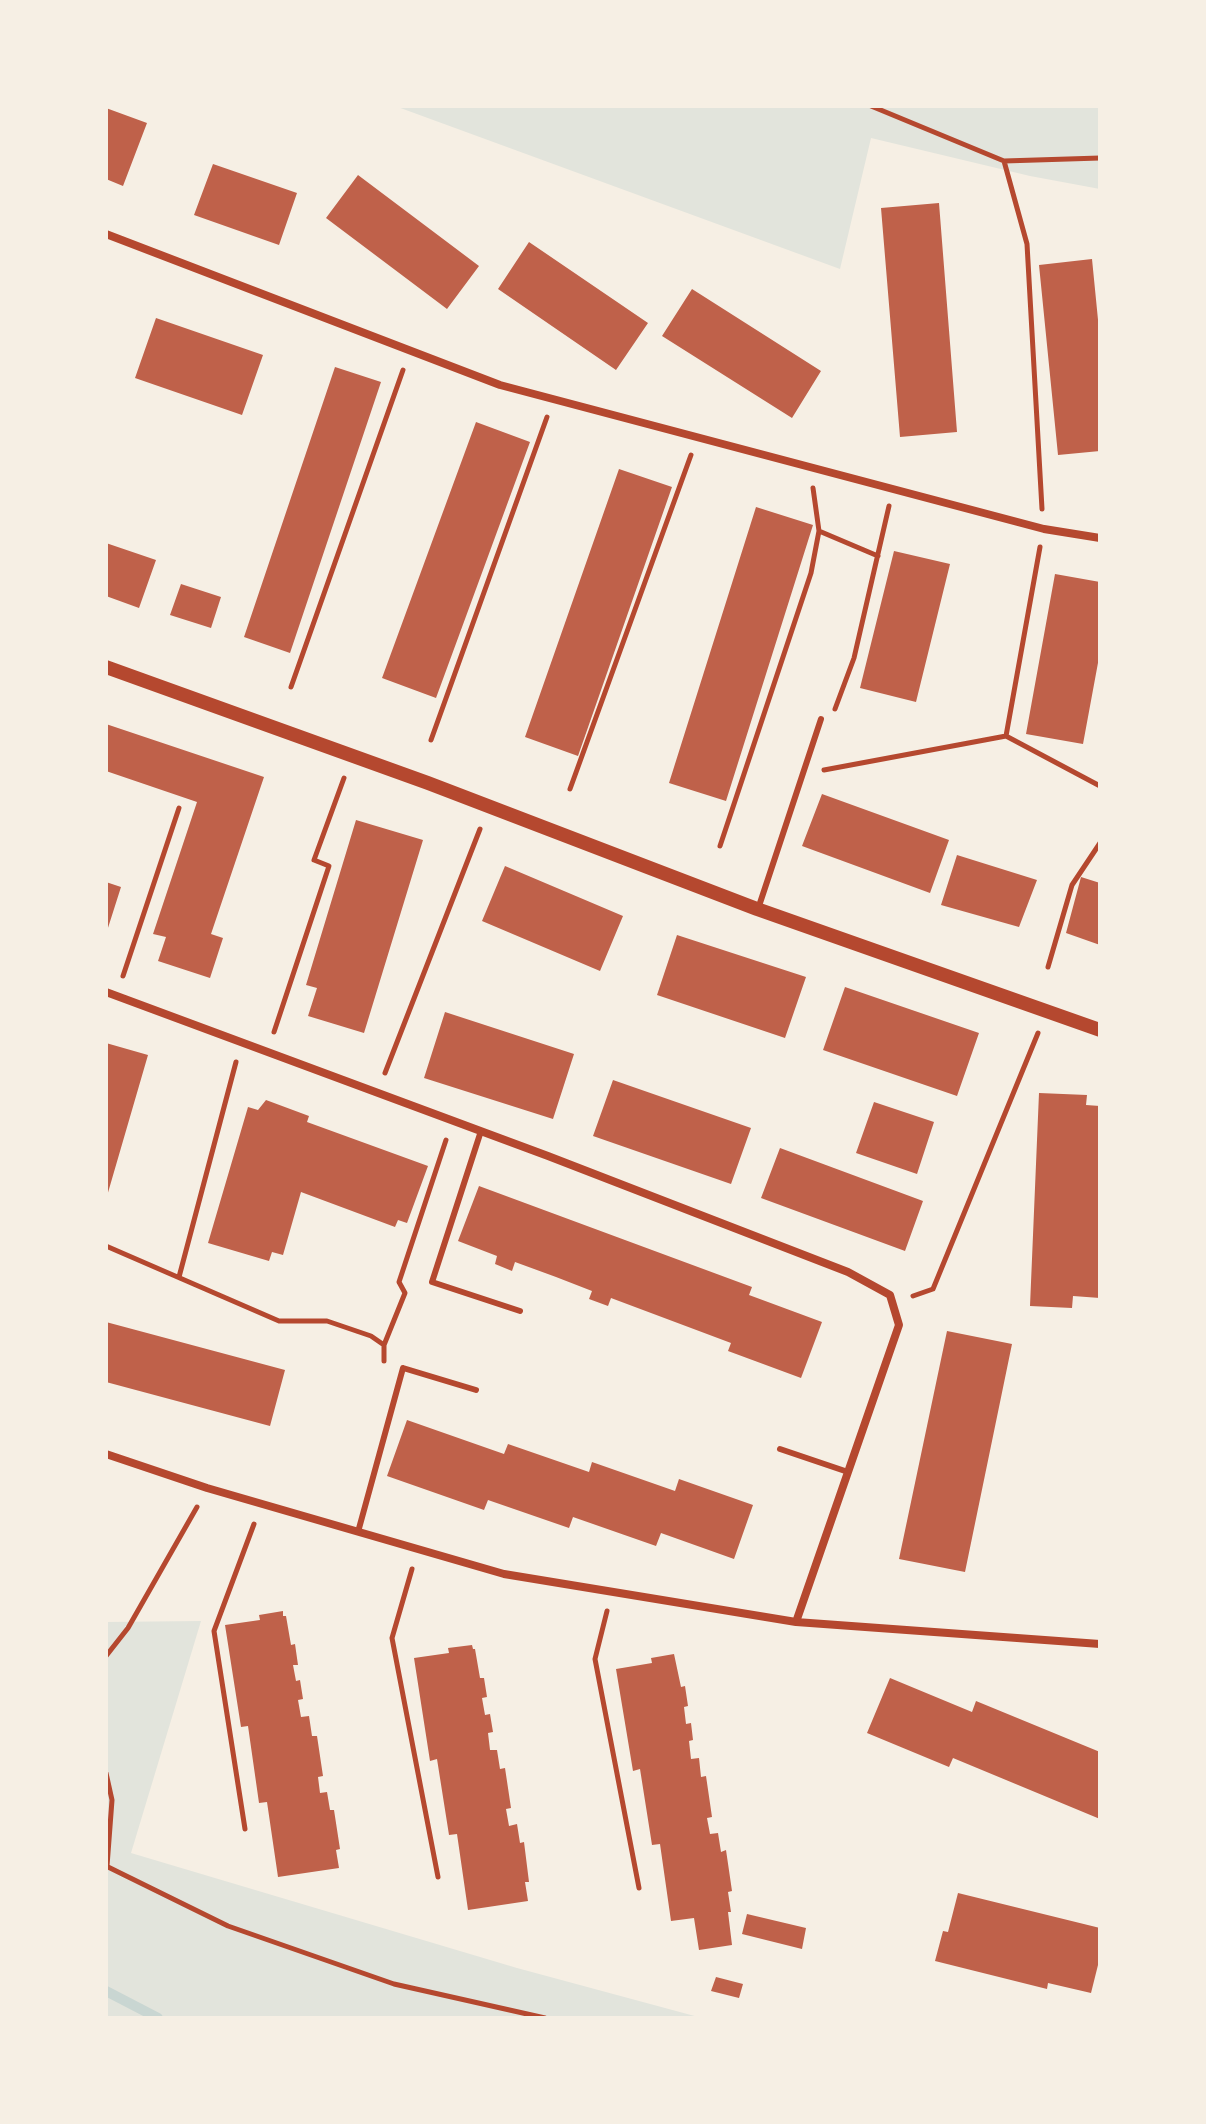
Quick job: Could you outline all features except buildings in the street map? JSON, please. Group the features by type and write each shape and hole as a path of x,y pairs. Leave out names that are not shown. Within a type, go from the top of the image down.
{"street":[{"path":"106,234 500,385 1044,529 1100,538"},
{"path":"106,667 757,909 1100,1030"},
{"path":"106,992 848,1272 890,1295 899,1325 796,1622"},
{"path":"106,1454 207,1488 504,1574 796,1622 1100,1644"}],"lane":[{"path":"757,909 821,719"},
{"path":"481,1131 432,1282 520,1311"},
{"path":"358,1532 403,1368 476,1390"},
{"path":"780,1449 848,1472"}],"path":[{"path":"871,106 1004,161 1100,158"},
{"path":"291,687 410,351"},
{"path":"431,740 553,399"},
{"path":"570,789 698,437"},
{"path":"720,846 811,573 819,531 810,467"},
{"path":"821,719 836,708 849,670 892,489"},
{"path":"819,531 878,556"},
{"path":"1006,736 1100,786"},
{"path":"267,1051 329,866 314,860 352,756"},
{"path":"377,1092 489,807"},
{"path":"116,996 179,808"},
{"path":"1048,967 1072,885 1100,843"},
{"path":"894,1303 933,1289 1048,1011"},
{"path":"179,1277 242,1042"},
{"path":"385,1370 384,1345 405,1293 399,1282 453,1121"},
{"path":"106,1246 279,1321 327,1321 371,1336 384,1345"},
{"path":"106,1656 128,1628 207,1488"},
{"path":"245,1829 214,1631 262,1504"},
{"path":"418,1549 392,1638 438,1877"},
{"path":"611,1592 595,1659 639,1888"},
{"path":"106,1773 112,1800 106,1866 228,1926 380,1980 545,2018"}],"shaded area":[{"path":"395,106 1100,106 1100,189 1030,176 871,138 840,269"},
{"path":"201,1621 131,1853 517,1968 702,2018 106,2018 106,1622"}],"waterway":[{"path":"106,1991 158,2018"}]}
